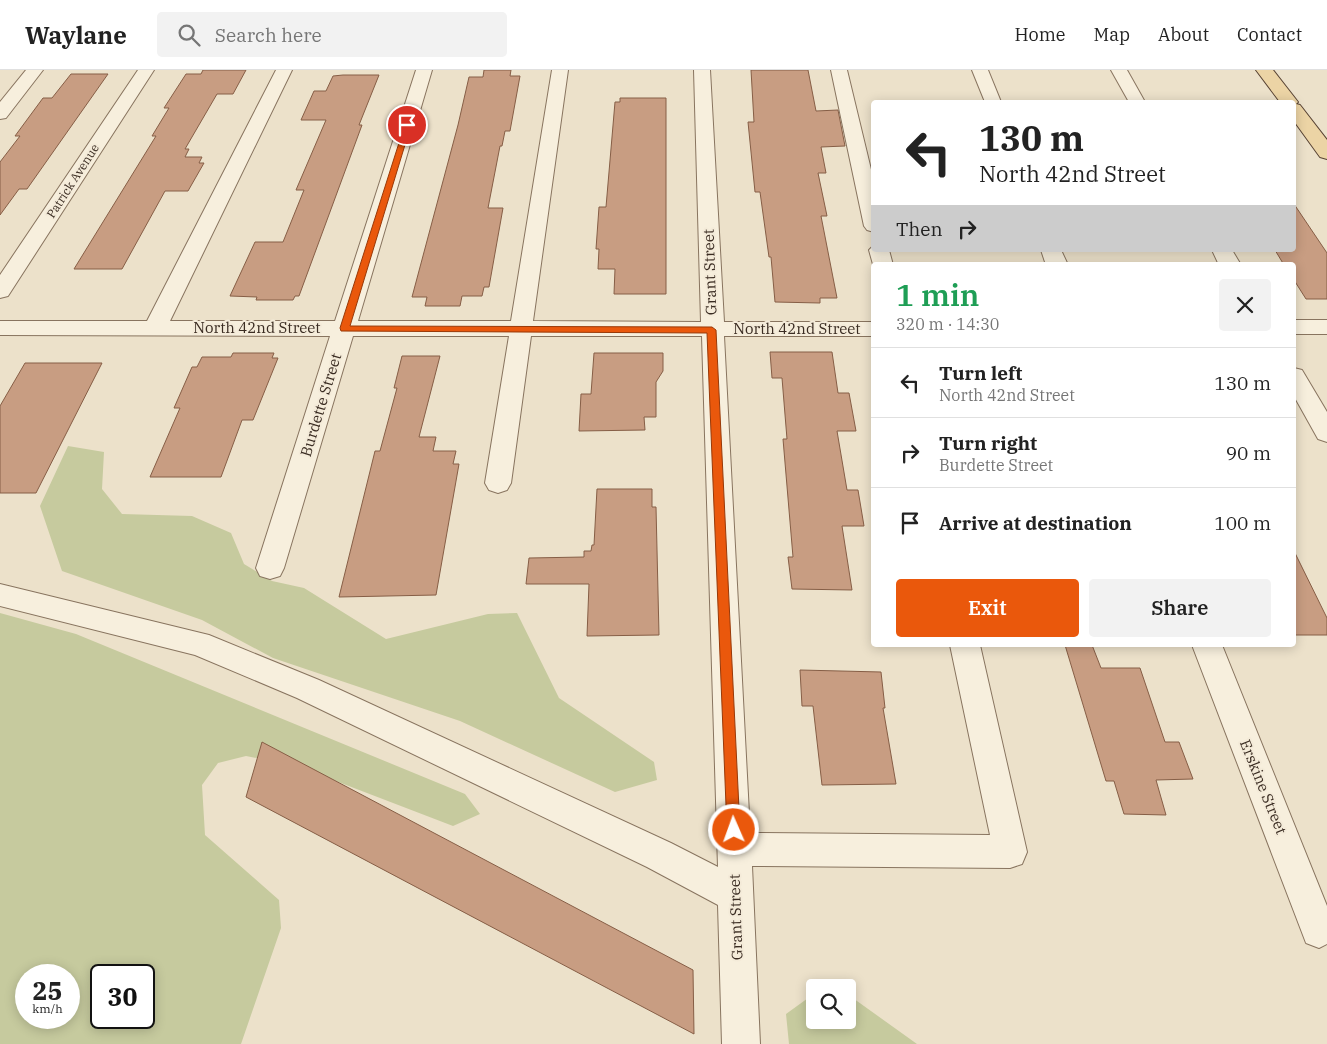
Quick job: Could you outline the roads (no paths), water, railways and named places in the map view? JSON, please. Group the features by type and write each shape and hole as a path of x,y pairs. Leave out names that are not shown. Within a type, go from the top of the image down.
{"main road":[{"path":"1264,70 1287,100"},
{"path":"1296,112 1327,153"}],"street":[{"path":"0,114 35,70"},
{"name":"Patrick Avenue","path":"0,291 146,70"},
{"path":"155,328 284,70"},
{"name":"Burdette Street","path":"270,568 424,70"},
{"path":"498,482 560,70"},
{"name":"Grant Street","path":"702,70 734,849 740,1044"},
{"path":"839,70 871,213"},
{"path":"980,70 992,100"},
{"path":"1119,70 1136,100"},
{"path":"1296,327 1327,326"},
{"name":"North 42nd Street","path":"0,328 871,329"},
{"path":"1296,379 1327,433"},
{"path":"0,595 198,644 308,689 659,855 735,895"},
{"path":"734,849 1010,852 965,647"},
{"name":"Erskine Street","path":"1208,647 1319,930"}]}
